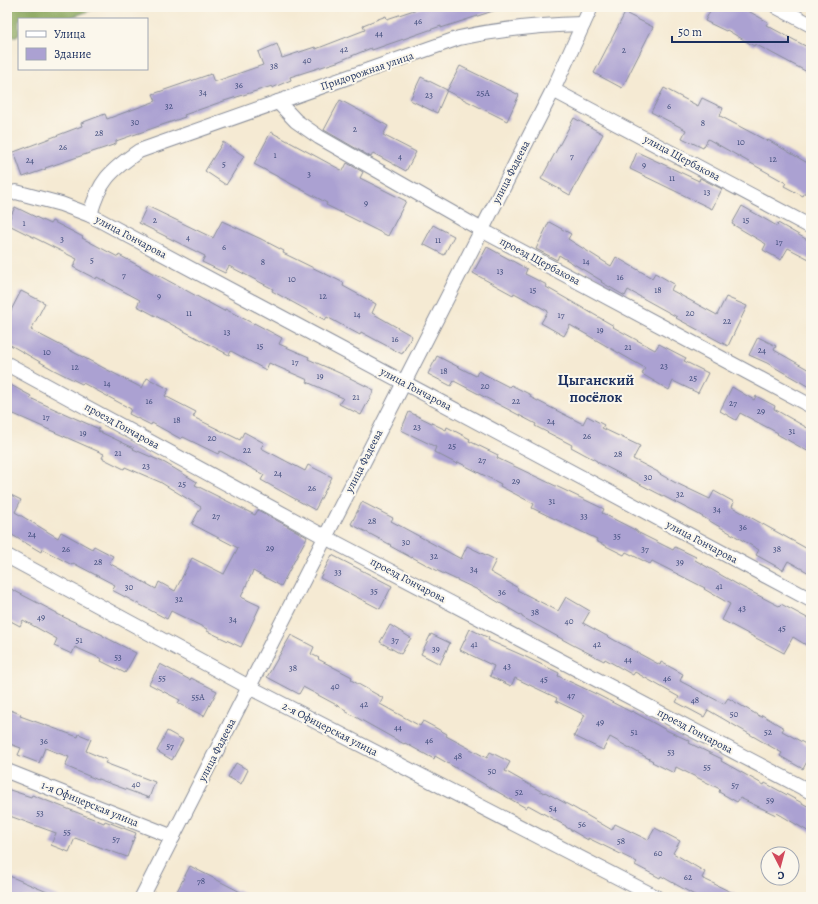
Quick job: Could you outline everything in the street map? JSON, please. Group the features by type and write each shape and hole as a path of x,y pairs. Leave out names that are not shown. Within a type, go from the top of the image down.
{"street":[{"path":"583,24 591,7"},
{"path":"777,7 811,25"},
{"name":"улица Фадеева","path":"142,897 553,90 583,24"},
{"name":"Придорожная улица","path":"90,215 95,195 104,181 120,164 139,151 459,38 485,32 546,25 583,24"},
{"name":"улица Щербакова","path":"553,90 811,227"},
{"name":"проезд Щербакова","path":"278,102 296,121 319,137 482,230 811,406"},
{"name":"улица Гончарова","path":"12,193 61,204 90,215 811,600"},
{"name":"проезд Гончарова","path":"7,364 325,537 811,792"},
{"name":"2-я Офицерская улица","path":"7,556 248,687 656,897"},
{"name":"1-я Офицерская улица","path":"7,772 173,837"}],"green space":[{"path":"7,7 101,7 69,18 18,18 18,35 7,39"}],"building":[{"path":"423,7 499,7 499,9 441,28 441,26 372,50 371,48 337,62 290,77 291,80 272,88 272,86 184,115 185,117 116,141 116,144 23,177 14,152 82,126 81,123 105,114 107,119 156,101 153,94 211,74 214,82 263,65 258,52 277,44 282,58 315,47 316,49 365,30 363,25 386,16 387,19"},
{"path":"712,7 741,7 768,22 766,25 811,49 811,74 755,44 754,46 727,30 726,31 705,21"},
{"path":"625,13 653,27 622,88 594,73"},
{"path":"460,66 519,95 507,121 447,91"},
{"path":"421,77 447,90 437,113 410,100"},
{"path":"664,88 698,106 702,98 723,108 720,116 767,141 768,140 811,165 811,181 803,196 784,186 786,183 708,139 703,148 682,138 686,130 651,112"},
{"path":"340,100 388,126 383,135 416,152 406,171 373,153 371,157 324,130"},
{"path":"574,118 603,134 570,195 541,179"},
{"path":"271,132 343,171 347,163 363,172 360,178 406,201 388,236 326,205 327,203 254,164"},
{"path":"223,142 244,156 226,185 205,171"},
{"path":"637,152 699,181 700,178 722,189 712,209 630,169"},
{"path":"147,206 213,238 222,221 261,239 284,251 283,253 344,283 343,286 376,304 372,313 412,336 402,354 361,332 360,335 327,317 325,320 272,291 273,289 229,266 225,273 202,262 205,256 139,223"},
{"path":"742,206 777,226 778,223 811,242 811,260 788,248 781,260 763,250 766,244 732,224"},
{"path":"15,207 50,224 52,221 118,257 119,255 224,311 225,309 254,323 282,338 279,344 309,357 308,359 374,390 361,415 339,404 343,398 307,382 308,380 269,363 266,370 231,351 229,355 137,306 140,300 97,277 96,279 73,267 77,259 7,224"},
{"path":"549,222 571,234 568,239 611,266 616,257 652,278 655,273 674,284 671,290 717,315 726,297 747,306 728,346 628,290 625,296 559,255 557,260 536,249"},
{"path":"433,225 454,236 444,255 423,244"},
{"path":"487,247 527,269 525,274 547,285 546,287 614,326 613,327 655,350 659,344 686,358 684,361 708,373 698,393 673,381 669,390 642,374 645,368 570,325 564,336 541,323 548,311 514,293 513,295 473,273"},
{"path":"21,291 45,303 31,330 142,388 147,378 169,389 165,396 196,412 193,417 240,440 244,432 264,443 261,448 305,471 308,465 332,477 315,510 261,480 264,475 220,451 218,454 183,437 181,439 152,423 151,425 129,414 131,409 83,383 82,384 54,370 7,343 7,318"},
{"path":"758,337 776,346 774,350 811,371 811,388 767,363 749,355"},
{"path":"437,356 476,376 478,371 509,387 511,385 531,395 530,397 583,424 587,416 604,425 602,428 640,446 633,459 674,482 710,499 714,491 734,502 732,507 811,551 811,574 788,561 783,570 756,555 759,550 698,514 597,462 571,447 572,445 535,426 536,424 454,381 451,386 428,374"},
{"path":"7,383 31,396 30,398 99,429 98,431 165,463 197,482 195,485 255,515 258,510 307,537 281,586 253,571 241,597 260,606 241,647 207,631 207,629 171,611 167,619 112,590 115,585 42,549 41,552 7,532 7,493 21,500 15,512 58,538 61,532 92,549 94,546 113,556 109,563 156,589 159,582 175,591 192,558 224,574 238,548 192,524 201,507 160,482 125,467 124,469 102,458 104,454 7,411"},
{"path":"732,387 754,400 756,396 775,406 774,409 811,430 811,453 777,434 778,433 740,413 736,420 720,411"},
{"path":"409,412 446,430 447,427 470,439 469,441 498,455 497,458 604,509 602,513 637,532 673,550 675,547 696,557 695,560 740,586 779,606 781,604 811,620 811,648 793,637 784,653 722,620 730,604 704,589 705,588 652,561 650,564 626,552 624,555 596,541 597,539 532,508 534,504 500,486 501,484 458,462 457,464 434,452 436,447 401,430"},
{"path":"362,502 393,518 391,521 461,559 467,546 496,560 490,572 518,588 517,590 558,611 566,597 590,611 583,623 660,665 661,662 683,674 680,681 724,704 728,698 784,728 782,731 811,747 811,754 803,769 780,756 782,753 708,710 704,717 676,702 679,697 635,672 633,675 605,659 604,661 571,644 476,589 412,558 351,524"},
{"path":"332,555 392,586 380,609 320,578"},
{"path":"11,589 57,614 103,635 136,653 125,673 101,661 102,659 75,647 72,654 54,646 57,639 23,620 20,626 7,619 7,596"},
{"path":"390,625 411,638 401,654 380,642"},
{"path":"470,629 489,638 488,640 559,673 558,676 631,712 632,711 668,731 690,741 689,743 722,759 721,761 764,785 765,783 811,808 811,833 777,813 776,815 740,798 737,802 719,792 720,789 676,767 674,773 610,737 603,750 574,736 585,715 556,701 557,698 515,678 511,686 490,676 494,666 460,650"},
{"path":"431,634 450,643 440,664 421,654"},
{"path":"291,635 314,647 311,654 319,658 318,659 352,677 351,680 383,698 380,704 420,726 423,721 447,734 446,736 487,758 490,752 510,762 505,771 612,830 615,824 648,840 655,828 680,841 673,853 705,872 702,878 741,897 698,897 661,876 660,878 635,865 637,862 588,838 588,840 528,805 526,808 435,756 434,759 405,743 404,744 303,687 299,694 267,677"},
{"path":"160,664 190,680 191,678 217,691 204,716 178,703 180,700 149,684"},
{"path":"7,709 21,714 20,716 78,737 79,734 91,739 86,751 107,760 105,763 155,782 149,798 98,780 65,766 69,757 45,748 39,763 18,755 21,748 7,743"},
{"path":"167,731 183,740 172,760 157,751"},
{"path":"236,763 248,770 241,784 228,777"},
{"path":"7,789 31,797 32,795 104,823 105,821 136,833 127,857 75,838 69,852 51,845 56,833 7,815"},
{"path":"190,866 250,897 174,897"},
{"path":"7,875 59,897 7,897"}],"district":[{"name":"Цыганский посёлок","path":"596,388"}]}
